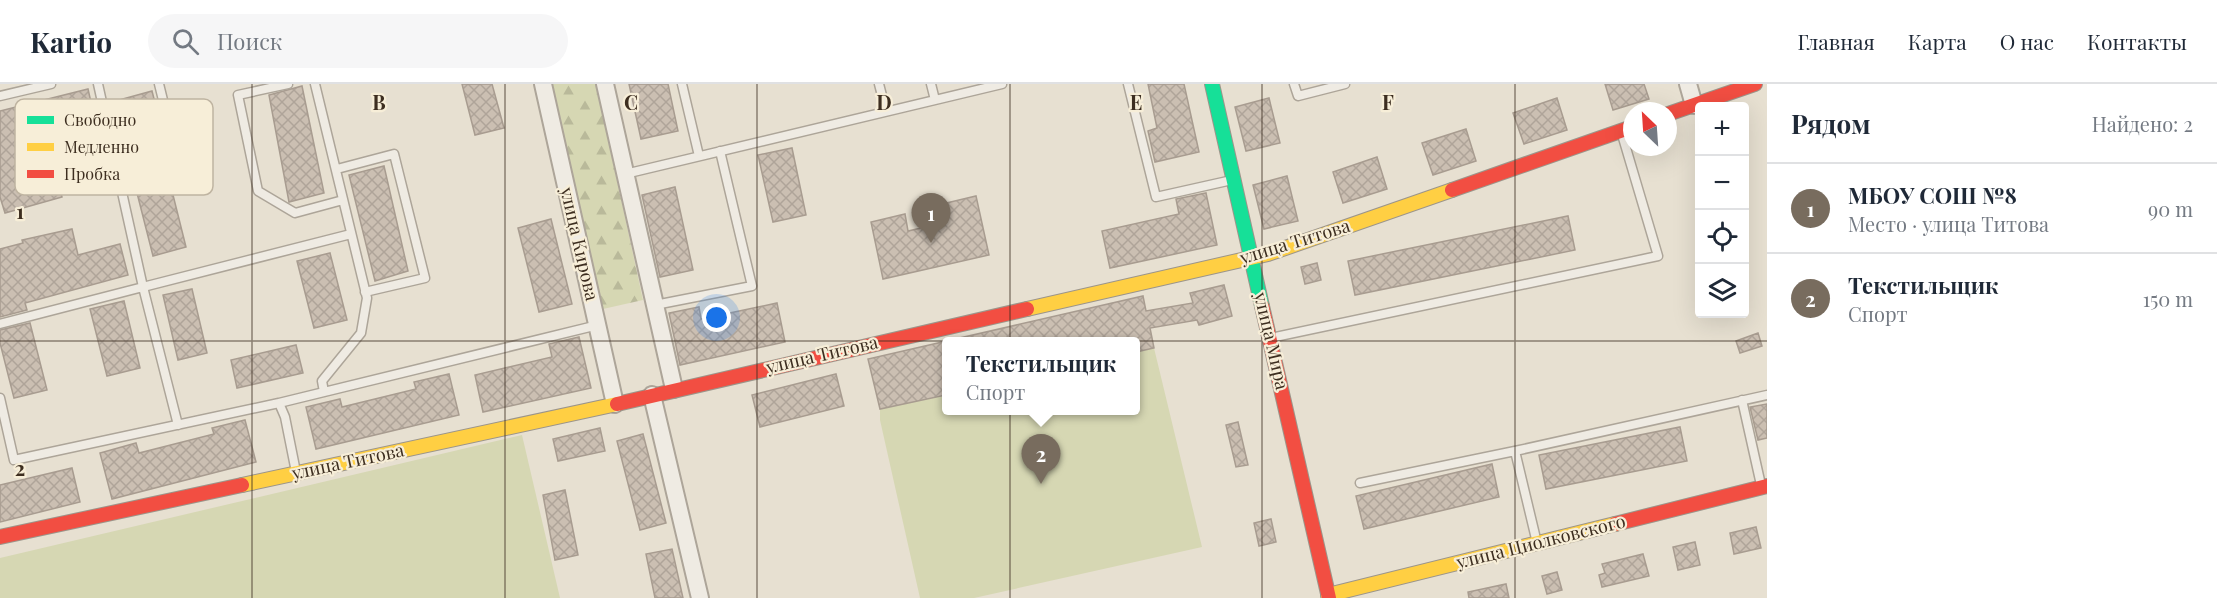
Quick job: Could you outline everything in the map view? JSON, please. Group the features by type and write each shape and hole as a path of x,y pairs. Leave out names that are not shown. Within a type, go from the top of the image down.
{"street":[{"name":"улица Кирова","path":"543,84 615,404"},
{"path":"605,84 674,388"},
{"name":"улица Мира","path":"1212,84 1270,338 1324,597"},
{"path":"1688,84 1694,105"},
{"path":"1677,111 1755,84"},
{"name":"улица Титова","path":"0,537 615,404 674,388 1252,258 1623,129"},
{"path":"652,395 700,598"},
{"name":"улица Циолковского","path":"1324,597 1764,487"}],"lane":[{"path":"0,96 51,84"},
{"path":"98,84 101,99"},
{"path":"159,84 163,99"},
{"path":"288,84 238,95 258,191 295,213 343,200"},
{"path":"315,84 367,298 361,333 322,381 324,392"},
{"path":"682,84 699,156"},
{"path":"879,84 886,111"},
{"path":"931,84 935,100"},
{"path":"626,174 1001,84"},
{"path":"1128,84 1156,196 1234,180"},
{"path":"1294,84 1298,96 1345,84"},
{"path":"655,305 752,286 720,151"},
{"path":"337,169 394,154 426,278 365,292"},
{"path":"1270,338 1658,256 1634,156"},
{"path":"123,195 178,425"},
{"path":"0,324 351,234"},
{"path":"0,398 14,460 279,403 598,325"},
{"path":"1359,483 1767,395"},
{"path":"1742,400 1764,487"},
{"path":"279,403 285,417 296,473"},
{"path":"1515,451 1537,543"}],"green space":[{"path":"552,84 596,84 643,300 603,309"},
{"path":"1154,348 1202,547 974,598 920,598 880,420 880,409 942,396 942,415 1140,415 1140,351"},
{"path":"522,435 560,598 0,598 0,558"}],"building":[{"path":"462,84 492,84 504,128 475,135"},
{"path":"629,84 668,84 678,131 641,139"},
{"path":"1148,84 1184,84 1199,152 1155,162 1148,131 1157,128"},
{"path":"1605,84 1644,84 1649,99 1639,102 1623,102 1623,107 1613,110"},
{"path":"302,86 324,193 289,202 269,95"},
{"path":"88,89 90,99 48,99"},
{"path":"152,91 154,99 123,99"},
{"path":"1269,98 1280,143 1246,151 1235,107"},
{"path":"1557,98 1567,130 1524,144 1513,113"},
{"path":"15,107 15,195 61,195 62,197 5,213 0,197 0,111"},
{"path":"1466,129 1476,161 1433,175 1422,143"},
{"path":"792,148 806,215 773,222 758,155"},
{"path":"1377,157 1387,189 1343,203 1333,172"},
{"path":"384,166 408,271 375,281 349,175"},
{"path":"1287,176 1298,221 1264,229 1253,185"},
{"path":"675,187 693,270 660,277 642,195"},
{"path":"1206,193 1217,245 1110,268 1102,231 1179,214 1176,199"},
{"path":"138,195 173,195 186,247 153,256"},
{"path":"976,196 989,255 883,279 871,222 905,214 908,231 947,222 942,204"},
{"path":"1568,216 1575,250 1355,295 1348,261"},
{"path":"551,219 572,304 539,312 518,228"},
{"path":"72,229 78,255 120,244 128,275 25,303 27,310 0,317 0,249 23,243 22,240"},
{"path":"330,253 347,320 314,328 297,261"},
{"path":"1317,263 1321,280 1305,284 1301,267"},
{"path":"1224,285 1232,316 1199,325 1197,320 1150,328 1154,348 1140,351 1140,337 964,337 1143,296 1146,311 1193,303 1190,293"},
{"path":"192,289 207,353 178,360 163,295"},
{"path":"124,301 140,368 107,376 90,309"},
{"path":"777,303 785,342 680,365 669,313 699,307 701,319"},
{"path":"30,323 47,390 14,398 0,343 0,330"},
{"path":"1758,333 1762,346 1740,353 1736,341"},
{"path":"579,337 591,388 483,412 475,375 552,357 549,344"},
{"path":"942,342 942,396 880,409 868,359"},
{"path":"296,345 303,373 237,388 231,360"},
{"path":"449,374 459,415 316,449 306,407 340,399 342,407 416,389 414,382"},
{"path":"836,374 844,406 760,427 752,395"},
{"path":"1767,404 1767,438 1758,440 1750,407"},
{"path":"245,420 256,462 112,499 100,453 136,443 139,453 214,434 212,428"},
{"path":"1238,422 1248,465 1236,467 1226,425"},
{"path":"1680,427 1687,461 1546,489 1539,455"},
{"path":"600,428 605,451 558,461 553,439"},
{"path":"643,434 666,523 640,530 617,441"},
{"path":"1492,464 1499,497 1364,529 1356,496"},
{"path":"72,468 80,502 0,522 0,485"},
{"path":"565,490 578,555 555,560 543,495"},
{"path":"1271,519 1276,542 1259,546 1254,523"},
{"path":"1756,527 1761,548 1734,554 1730,533"},
{"path":"1695,542 1700,565 1678,570 1673,547"},
{"path":"672,549 683,598 655,598 646,554"},
{"path":"1643,554 1649,576 1602,587 1599,575 1605,573 1602,564"},
{"path":"1557,572 1562,590 1547,594 1542,576"},
{"path":"1506,584 1509,598 1469,598 1468,592"}],"traffic: fast":[{"path":"1212,84 1262,306"}],"traffic: slow":[{"path":"1027,309 1268,254 1452,190"},
{"path":"242,485 617,404"},
{"path":"1328,595 1615,524"}],"traffic: jam":[{"path":"1677,111 1755,84"},
{"path":"1452,190 1623,130"},
{"path":"1262,306 1329,598"},
{"path":"617,404 1027,309"},
{"path":"0,537 242,485"},
{"path":"1615,524 1767,486"}],"place":[{"name":"МБОУ СОШ №8","path":"931,243"},
{"name":"Текстильщик","path":"1041,484"}]}
